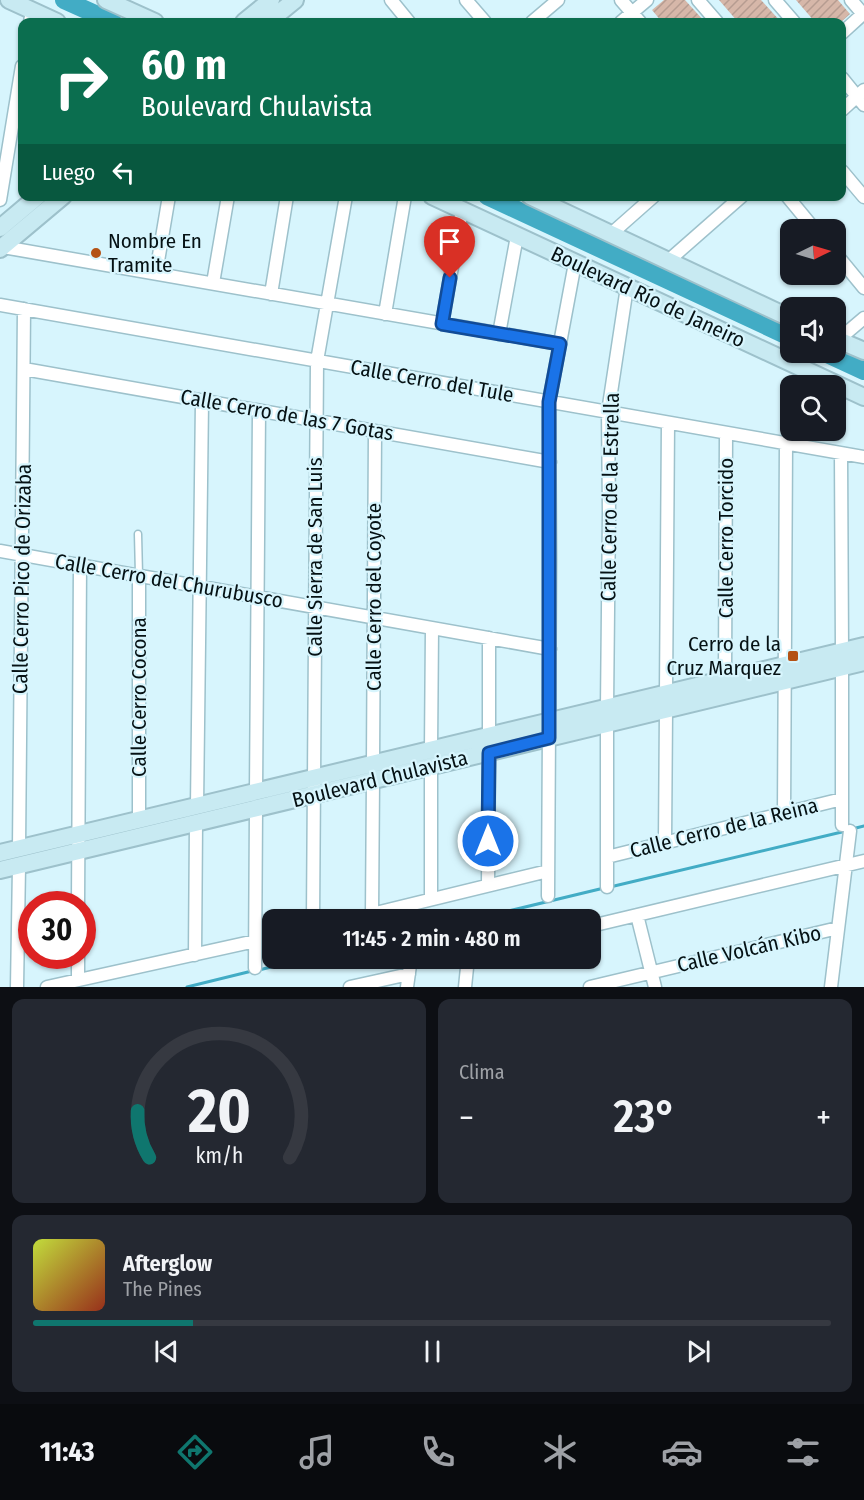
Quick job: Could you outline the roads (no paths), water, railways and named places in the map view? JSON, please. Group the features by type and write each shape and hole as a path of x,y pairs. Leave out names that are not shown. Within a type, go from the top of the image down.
{"main road":[{"path":"9,0 31,17"},
{"path":"106,0 146,18"},
{"path":"249,18 271,0"},
{"path":"273,18 295,0"},
{"path":"0,228 32,201"},
{"path":"1,248 57,201"},
{"name":"Boulevard Río de Janeiro","path":"443,201 864,397"},
{"name":"Boulevard Río de Janeiro","path":"541,201 780,313"},
{"path":"846,344 864,351"},
{"name":"Boulevard Chulavista","path":"0,870 256,808 314,786 842,659 864,646"},
{"name":"Boulevard Chulavista","path":"842,659 864,662"},
{"name":"Boulevard Chulavista","path":"666,702 725,679 784,673"},
{"name":"Boulevard Chulavista","path":"0,853 256,791 314,786"}],"street":[{"path":"391,0 407,18"},
{"path":"466,0 482,18"},
{"path":"621,0 636,18 647,0"},
{"path":"698,0 714,18"},
{"path":"775,0 791,18"},
{"path":"846,29 863,13 851,0"},
{"path":"536,18 551,2"},
{"path":"846,82 862,97 846,107"},
{"path":"0,200 18,90"},
{"path":"846,176 864,197"},
{"path":"156,273 168,201"},
{"path":"213,283 227,201"},
{"path":"271,294 286,201"},
{"name":"Calle Sierra de San Luis","path":"313,909 318,361 344,201"},
{"path":"385,314 404,201"},
{"path":"611,234 648,201"},
{"path":"668,261 736,201"},
{"path":"791,201 806,219"},
{"path":"442,324 462,210"},
{"path":"499,334 517,236"},
{"path":"1,248 560,344"},
{"path":"548,896 549,402 575,263"},
{"path":"846,266 864,288"},
{"name":"Calle Cerro de la Estrella","path":"607,887 608,412 627,287"},
{"name":"Calle Cerro del Tule","path":"0,304 864,457"},
{"name":"Calle Cerro Pico de Orizaba","path":"19,848 24,309"},
{"path":"846,333 864,318"},
{"name":"Calle Cerro de las 7 Gotas","path":"24,369 550,462"},
{"path":"197,806 202,401"},
{"path":"256,791 259,411"},
{"path":"665,842 668,423"},
{"name":"Calle Cerro del Coyote","path":"372,909 375,431"},
{"name":"Calle Cerro Torcido","path":"725,679 726,433"},
{"path":"784,814 786,443"},
{"path":"831,987 846,866 846,828 842,800 842,453"},
{"name":"Calle Cerro del Churubusco","path":"0,551 550,648"},
{"path":"78,891 80,565"},
{"name":"Calle Cerro Cocona","path":"139,576 139,819"},
{"path":"431,899 432,627"},
{"path":"488,885 489,638"},
{"name":"Calle Cerro de la Reina","path":"607,857 842,800"},
{"path":"255,968 256,808"},
{"path":"195,955 196,823"},
{"path":"601,924 864,861"},
{"path":"17,987 18,866"},
{"path":"389,909 548,871"},
{"path":"637,915 655,987"},
{"name":"Calle Volcán Kibo","path":"590,987 838,928"},
{"path":"47,987 255,941"},
{"path":"78,969 78,980"},
{"path":"407,987 410,969"},
{"path":"465,987 467,969"},
{"path":"350,987 409,974"}],"lane":[{"path":"138,534 139,576"}],"waterway":[{"path":"64,0 104,18"},
{"path":"498,201 780,332"},
{"path":"846,363 864,371"},
{"path":"852,829 864,826"},
{"path":"610,887 846,831"},
{"path":"517,909 604,888"},
{"path":"259,970 263,969"},
{"path":"187,987 252,971"}],"place":[{"name":"Nombre En Tramite","path":"96,253"},
{"name":"Cerro de la Cruz Marquez","path":"793,656"}]}
